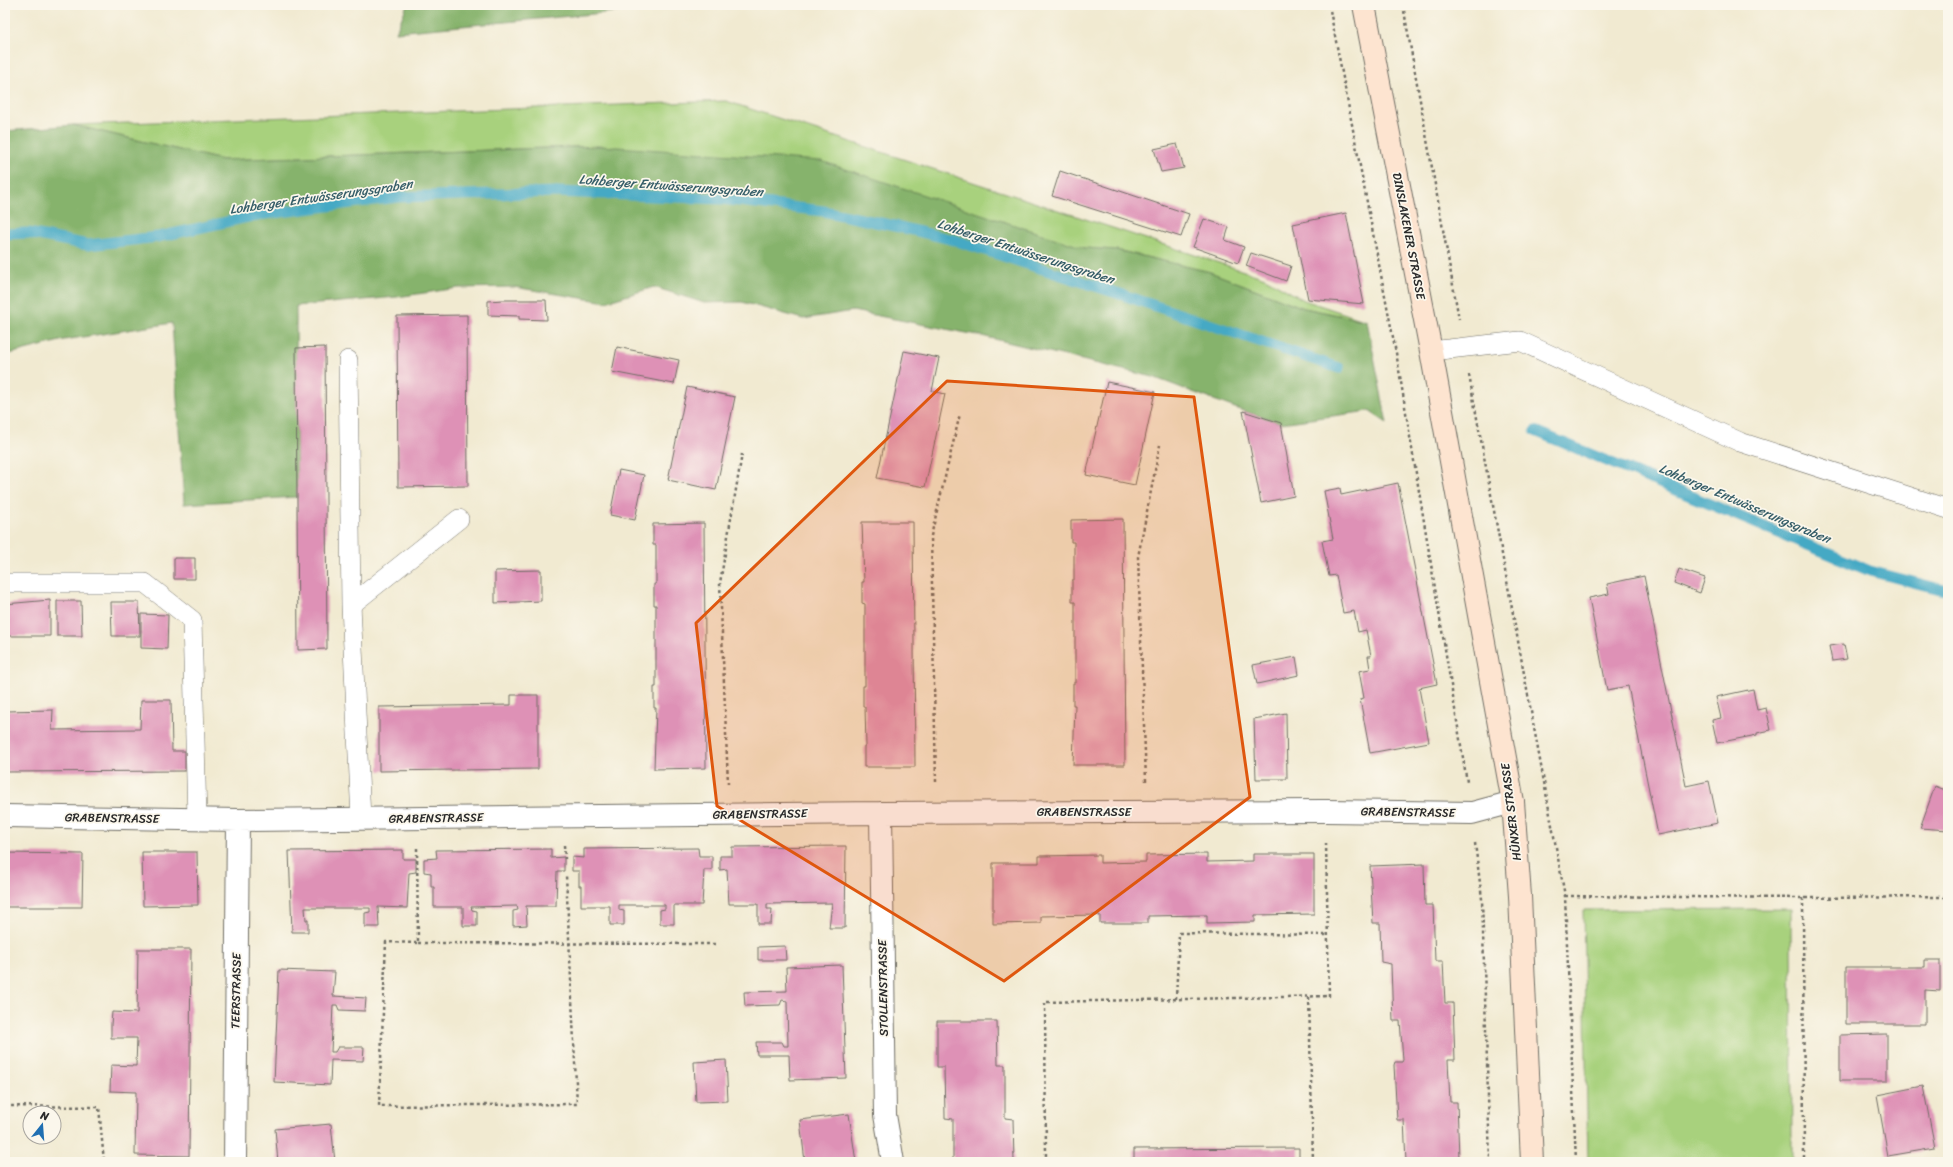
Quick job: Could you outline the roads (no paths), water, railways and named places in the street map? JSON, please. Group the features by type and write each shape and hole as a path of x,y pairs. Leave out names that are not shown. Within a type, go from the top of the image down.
{"main road":[{"name":"DINSLAKENER STRASSE","path":"1364,5 1452,466"},
{"name":"HÜNXER STRASSE","path":"1452,466 1513,802 1520,896 1532,1162"}],"street":[{"name":"GRABENSTRASSE","path":"5,816 238,820 881,813 1472,813 1513,802"},
{"name":"STOLLENSTRASSE","path":"881,813 885,1115 893,1162"},
{"name":"TEERSTRASSE","path":"235,1162 238,820"}],"lane":[{"path":"1431,352 1520,341 1740,442 1948,509"},
{"path":"348,360 351,605 361,819"},
{"path":"351,605 459,519"},
{"path":"5,583 145,583 192,620 198,820"}],"waterway":[{"name":"Lohberger Entwässerungsgraben","path":"5,234 28,233 88,245 158,237 258,215 398,197 557,192 722,199 823,211 954,240 1339,368"},
{"name":"Lohberger Entwässerungsgraben","path":"1535,431 1870,571 1948,591"}]}
